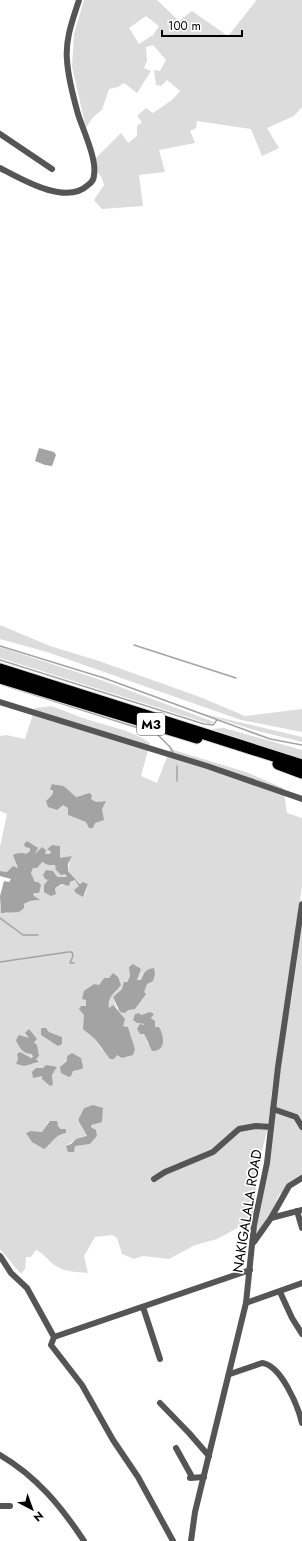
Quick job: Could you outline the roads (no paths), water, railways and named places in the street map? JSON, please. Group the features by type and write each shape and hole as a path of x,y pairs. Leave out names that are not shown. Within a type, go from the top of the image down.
{"highway":[{"name":"M3","path":"0,668 302,764"},
{"name":"M3","path":"0,678 245,753 302,773"}],"street":[{"path":"0,168 23,180 60,192 80,190 89,184 94,176 93,160 73,94 67,58 71,27 80,0"},
{"path":"0,134 52,169"},
{"path":"0,702 207,766 302,799"},
{"name":"NAKIGALALA ROAD","path":"191,1541 195,1512 230,1374 246,1303 254,1225 267,1163 273,1109 302,904"},
{"path":"273,1109 296,1117 302,1127"},
{"path":"154,1179 165,1172 213,1152 239,1129 256,1126 271,1127"},
{"path":"253,1243 271,1218 289,1186 302,1178"},
{"path":"271,1218 300,1211 302,1228"},
{"path":"0,1256 11,1273 27,1288 54,1337 51,1345 82,1384 113,1440 138,1477 173,1541"},
{"path":"54,1337 250,1270"},
{"path":"246,1303 302,1283"},
{"path":"280,1292 292,1318 302,1334"},
{"path":"143,1307 160,1359"},
{"path":"230,1374 254,1364 266,1364 275,1371 300,1406 302,1423"},
{"path":"160,1403 209,1456"},
{"path":"176,1448 191,1475 190,1478 204,1477"},
{"path":"0,1455 30,1475 62,1510 84,1541"},
{"path":"0,1506 10,1506"}],"waterway":[{"path":"134,645 236,678"},
{"path":"0,646 104,678 270,739 302,745"},
{"path":"0,660 204,724 213,725 217,720"},
{"path":"0,684 157,734 173,752"},
{"path":"177,766 177,781"},
{"path":"0,918 23,935 38,935"},
{"path":"0,962 72,952 73,956 70,963 74,963"}]}
